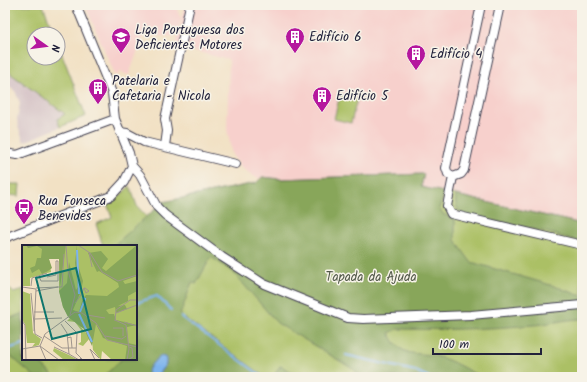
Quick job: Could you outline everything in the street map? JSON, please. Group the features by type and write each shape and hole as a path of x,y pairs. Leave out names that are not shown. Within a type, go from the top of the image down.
{"street":[{"path":"76,5 112,93 115,119 130,153 132,166 140,175 157,207 169,218 264,284 348,318 362,319 471,315 582,305"},
{"path":"165,146 167,131 164,118 190,5"},
{"path":"481,5 446,168 448,174 454,177 459,176 464,170 500,5"},
{"path":"5,153 17,155 115,119"},
{"path":"120,132 127,133 144,142 236,164"},
{"path":"5,238 112,196 124,182 132,166"},
{"path":"454,177 447,206 451,214 582,245"}],"shaded area":[{"name":"Liga Portuguesa dos Deficientes Motores","path":"85,5 175,5 181,18 177,36 143,36 129,75 120,72 116,77"},
{"path":"185,5 582,5 582,225 264,180 255,177 242,168 232,155 227,129 229,60 176,46"},
{"path":"6,63 12,74 65,115 57,119 60,127 24,142 17,120 20,103 15,91 5,84"}],"green space":[{"path":"7,5 43,5 51,26 26,26 26,66 66,66 66,65 86,116 60,127 57,119 65,114 11,74 5,60 5,13 9,8"},
{"path":"340,95 357,99 351,123 334,119"},
{"name":"Tapada da Ajuda","path":"424,174 421,187 582,224 582,377 5,377 5,341 22,358 22,360 137,360 137,245 103,245 96,224 112,217 107,204 114,201 130,186 137,206 147,217 163,202 256,183 262,177 280,179"},
{"name":"Tapada da Ajuda","path":"424,174 421,187 444,192 439,209 443,214 455,220 455,240 471,262 554,286 582,296 582,319 499,327 398,329 389,333 394,342 405,351 445,359 482,377 361,377 353,369 277,323 233,272 211,257 196,284 192,282 180,315 265,377 156,377 166,364 149,377 103,377 121,360 137,360 137,245 114,245 163,202 256,183 262,177 280,179"},
{"path":"5,184 20,184 19,196 5,195"},
{"path":"456,195 582,224 582,242 542,231 463,215 456,206"},
{"path":"5,285 14,293 22,289 22,313 5,321"},
{"path":"22,313 22,360 36,360 55,377 35,377 6,352 5,354 5,321"},
{"path":"280,366 304,377 273,377"}],"water":[{"path":"162,356 166,358 166,364 156,377 149,377 147,374 150,366 154,361"}],"waterway":[{"path":"137,303 157,296 171,310"},
{"path":"181,317 263,377"},
{"path":"5,350 22,344"},
{"path":"346,355 415,371 429,377"}],"place":[{"name":"Liga Portuguesa dos Deficientes Motores","path":"121,54"},
{"name":"Edifício 6","path":"295,54"},
{"name":"Edifício 4","path":"416,71"},
{"name":"Patelaria e Cafetaria - Nicola","path":"98,105"},
{"name":"Edifício 5","path":"322,113"},
{"name":"Rua Fonseca Benevides","path":"24,225"}]}
